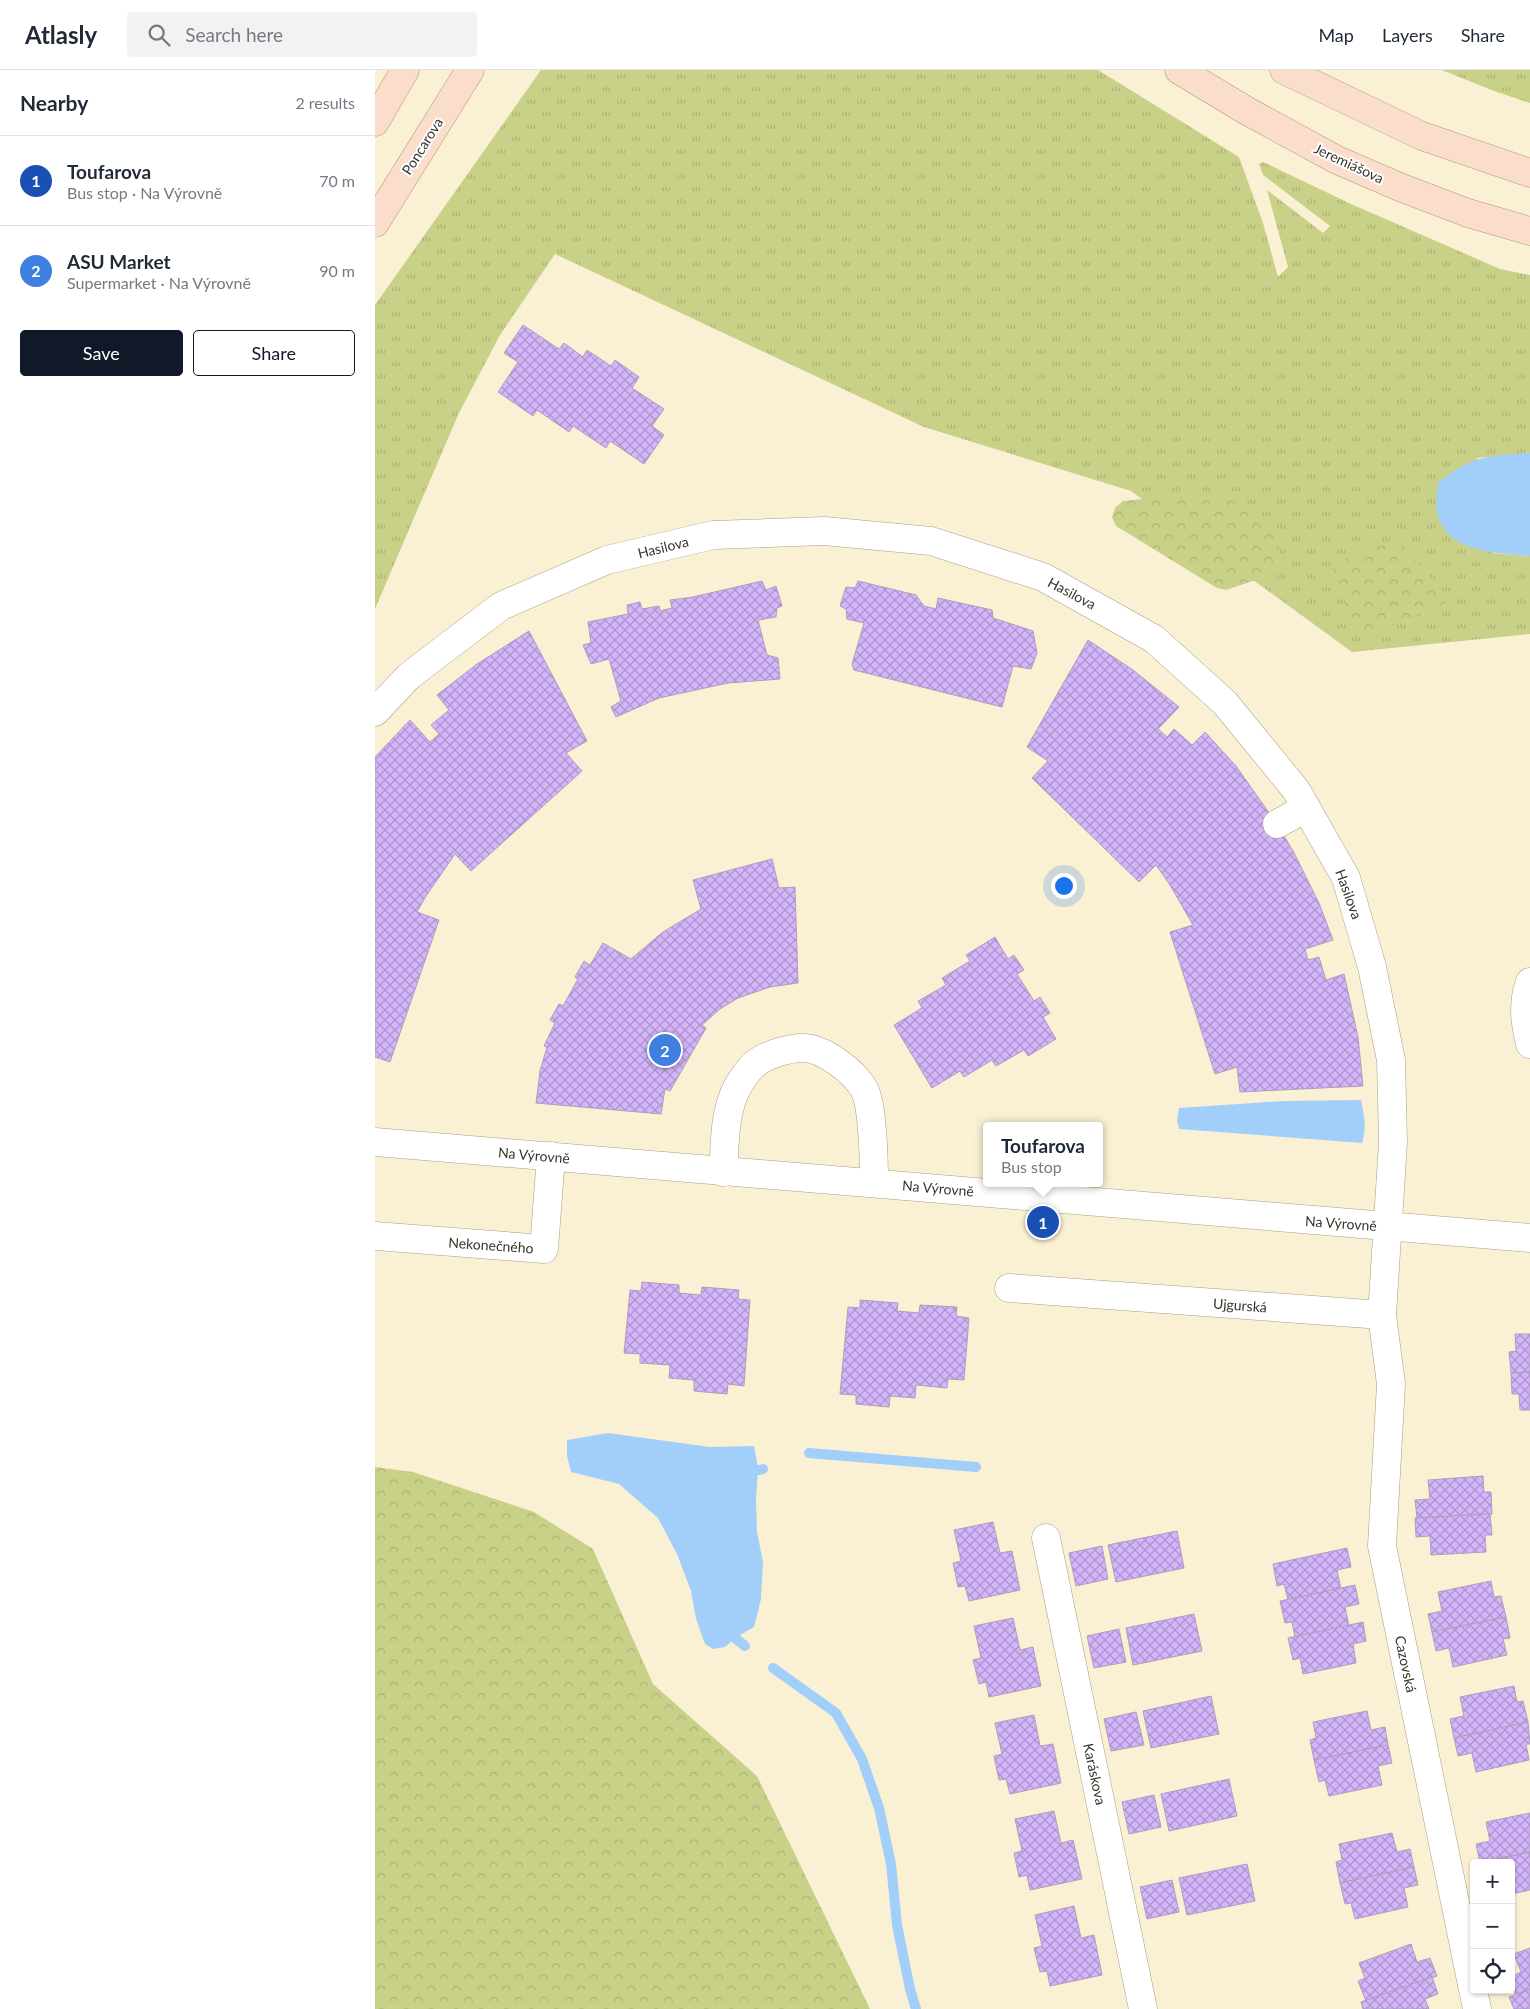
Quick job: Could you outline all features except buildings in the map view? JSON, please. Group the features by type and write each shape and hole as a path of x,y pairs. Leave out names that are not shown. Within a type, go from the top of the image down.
{"main road":[{"name":"Poncarova","path":"375,223 470,70"},
{"name":"Jeremiášova","path":"1179,70 1247,111 1337,160 1402,188 1468,213 1530,231"},
{"path":"1284,70 1422,136 1530,173"},
{"path":"375,122 403,75"}],"street":[{"name":"Hasilova","path":"375,712 409,676 501,606 607,560 713,534 824,531 931,541 1043,577 1154,638 1225,703 1296,790 1346,878 1372,967 1391,1060 1393,1142 1387,1226"},
{"path":"1277,824 1306,808"},
{"path":"1527,1031 1526,992 1530,982"},
{"path":"723,1172 726,1128 733,1096 740,1083 756,1062 780,1052 805,1048 830,1057 847,1069 865,1090 871,1118 875,1154 874,1183"},
{"name":"Na Výrovně","path":"375,1142 1530,1238"},
{"name":"Nekonečného","path":"375,1236 544,1249 551,1156"},
{"path":"1381,1315 1387,1226"},
{"name":"Ujgurská","path":"1009,1288 1381,1315"},
{"name":"Cazovská","path":"1381,1315 1391,1384 1382,1546 1477,2009"},
{"name":"Karáskova","path":"1046,1538 1143,2009"}],"green space":[{"path":"541,70 1098,70 1239,157 1263,223 1278,277 1288,267 1267,190 1323,233 1330,226 1263,175 1259,164 1263,162 1351,204 1500,269 1530,275 1530,453 1477,458 1492,553 1530,556 1530,634 1352,652 1131,491 924,427 555,254 500,335 458,415 375,609 375,305"},
{"path":"1442,70 1530,70 1530,103 1494,91"},
{"path":"1192,494 1220,496 1247,507 1269,528 1279,543 1281,561 1271,575 1226,590 1217,588 1116,526 1112,517 1115,508 1123,501"},
{"path":"1397,539 1451,601 1359,639 1331,564"},
{"path":"375,1467 413,1472 534,1512 593,1549 653,1684 757,1776 870,2009 375,2009"}],"water":[{"path":"1530,453 1530,556 1502,554 1473,548 1460,543 1449,535 1441,524 1437,510 1438,483 1460,467 1471,462 1492,456"},
{"path":"1361,1100 1365,1127 1362,1143 1179,1129 1177,1120 1179,1108 1285,1101"},
{"path":"608,1433 710,1447 754,1446 758,1468 756,1499 757,1532 763,1562 761,1599 754,1627 735,1638 725,1647 713,1649 705,1644 696,1619 691,1591 677,1554 658,1518 619,1484 571,1472 567,1456 567,1440"}],"waterway":[{"path":"809,1453 976,1467"},
{"path":"746,1473 763,1469"},
{"path":"731,1626 735,1638 745,1646"},
{"path":"773,1668 836,1713 862,1759 879,1808 891,1864 897,1925 916,2009"}],"place":[{"name":"ASU Market","path":"665,1050"},
{"name":"Toufarova","path":"1043,1222"}]}
